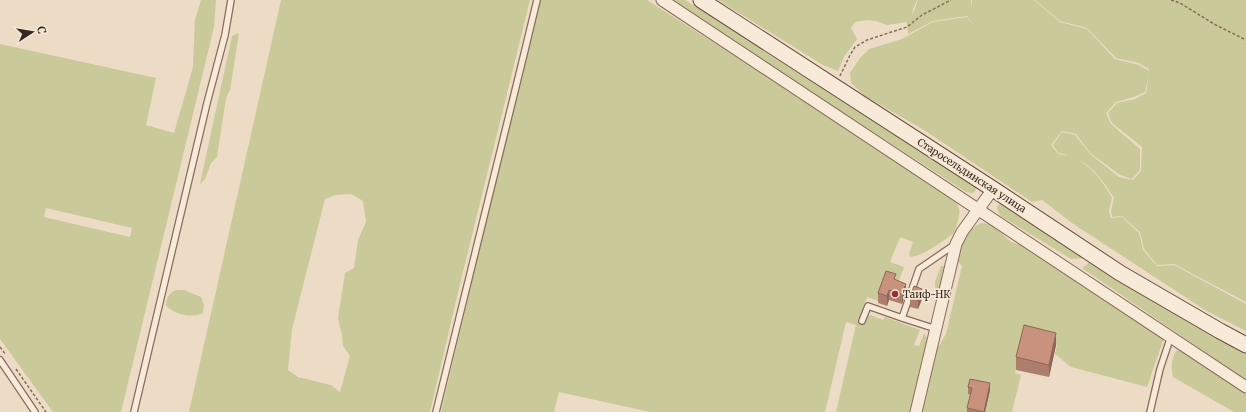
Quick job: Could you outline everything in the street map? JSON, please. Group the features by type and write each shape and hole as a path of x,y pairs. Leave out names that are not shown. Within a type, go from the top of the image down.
{"main road":[{"name":"Старосельдинская улица","path":"701,0 1120,272 1246,345"}],"street":[{"path":"662,0 1246,387"},
{"path":"916,412 956,244 978,208 993,189"}],"lane":[{"path":"134,412 207,103 226,34 230,0"},
{"path":"436,412 526,50 536,0"},
{"path":"902,318 919,269 956,244"},
{"path":"862,321 868,306 936,329"},
{"path":"1150,412 1160,369 1171,336"},
{"path":"0,360 35,412"}],"path":[{"path":"833,85 843,71 855,46 867,40 907,26 922,15 951,0"},
{"path":"1171,0 1180,3 1214,24 1246,40"},
{"path":"0,346 8,358"},
{"path":"13,364 46,412"}],"shaded area":[{"path":"201,0 216,0 214,27 121,412 53,412 0,339 0,44 156,78 146,125 174,133 193,67 195,20","holes":["46,208 132,228 130,237 44,217"]},
{"path":"281,0 530,0 430,412 189,412","holes":["351,194 363,201 366,222 358,240 354,268 345,273 338,318 343,346 350,356 340,392 331,385 298,377 288,370 292,329 325,199 335,195"]},
{"path":"539,0 647,0 936,185 953,199 959,209 959,217 954,233 939,244 911,257 909,254 913,242 900,237 890,262 904,267 898,283 886,280 878,301 867,297 859,322 864,324 866,317 870,315 883,320 885,317 920,330 914,345 919,346 924,333 926,336 928,343 913,412 836,412 856,325 846,322 825,412 650,412 559,392 554,412 441,412"},
{"path":"669,0 685,0 976,186 976,190 973,193 966,192"},
{"path":"718,0 917,0 912,16 918,0 971,0 972,8 972,0 1034,0 1060,22 1087,29 1115,59 1139,65 1149,71 1149,69 1139,63 1116,58 1087,28 1060,21 1035,0 1246,0 1246,302 1174,264 1157,265 1144,249 1140,232 1122,216 1112,217 1111,211 1114,198 1098,175 1084,163 1075,158 1095,173 1112,198 1109,211 1111,218 1122,217 1139,233 1143,250 1157,266 1174,265 1246,304 1246,331 1205,310 1072,223 1042,200 1032,202 924,130 865,96 851,83 850,73 860,58 869,49 902,39 933,22 967,17 975,27 967,16 933,21 908,34 907,22 887,25 876,21 867,20 855,22 851,28 857,39 844,57 838,71 823,65","holes":["1149,75 1146,93 1135,99 1117,103 1108,113 1112,123 1142,147 1141,171 1133,180 1119,177 1090,154 1075,135 1062,132 1053,145 1058,153 1069,156 1058,154 1051,145 1062,131 1076,134 1090,153 1120,175 1132,179 1140,170 1140,149 1111,124 1106,113 1116,102 1145,92"]},
{"path":"239,33 230,90 226,98 217,157 211,163 205,179 200,184 232,36"},
{"path":"1000,204 1004,204 1087,258 1071,259 1001,216 997,207"},
{"path":"981,223 988,224 996,228 1014,243 1024,245 1164,338 1147,387 1071,367 1055,354 1057,345 1024,337 1015,373 1021,375 1012,412 922,412 936,351 946,334 962,266 957,261 965,233"},
{"path":"1090,262 1095,262 1246,351 1246,380 1082,268"},
{"path":"941,266 945,267 937,304 935,282"},
{"path":"176,290 184,290 201,297 204,305 203,313 194,316 183,315 169,308 166,305 168,298 172,292"},
{"path":"1181,349 1246,391 1246,412 1234,412 1173,377 1173,357 1176,351"}],"building":[{"path":"886,271 896,274 894,279 906,284 902,294 889,290 887,296 878,293"},
{"path":"914,286 922,289 918,300 910,297"},
{"path":"1024,325 1056,333 1049,365 1016,357"},
{"path":"970,379 990,383 984,412 967,408 972,388 968,387"}],"place":[{"name":"Таиф-НК","path":"895,294"}]}
